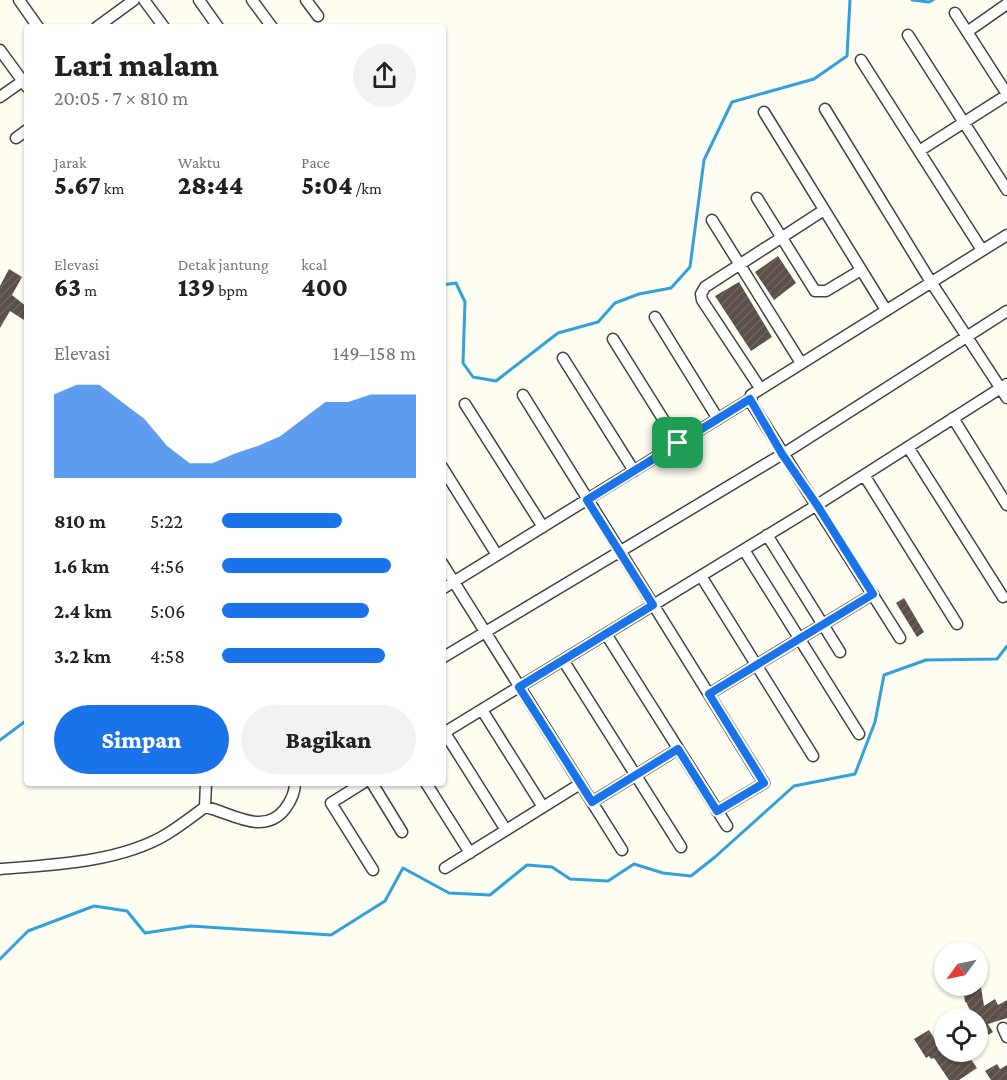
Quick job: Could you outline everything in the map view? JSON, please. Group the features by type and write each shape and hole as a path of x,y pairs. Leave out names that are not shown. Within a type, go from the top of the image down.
{"street":[{"path":"19,0 36,24"},
{"path":"105,24 134,0"},
{"path":"144,0 163,24"},
{"path":"199,0 216,24"},
{"path":"252,0 270,24"},
{"path":"306,0 318,16"},
{"path":"968,32 1007,4"},
{"path":"919,151 1007,94 955,13"},
{"path":"908,35 1007,190"},
{"path":"0,50 24,81"},
{"path":"861,60 982,250"},
{"path":"0,97 24,83"},
{"path":"825,109 932,282 967,336 1004,386 1007,398"},
{"path":"764,112 886,310"},
{"path":"16,138 24,132"},
{"path":"757,198 813,288 818,292 826,291 861,270"},
{"path":"760,388 702,300 701,294 705,287 824,210"},
{"path":"712,220 801,363"},
{"path":"446,587 750,399 751,395 760,388 1007,234"},
{"path":"446,656 782,454 1007,311"},
{"path":"655,317 718,419"},
{"path":"613,339 678,443"},
{"path":"563,358 634,471"},
{"path":"446,733 817,505 1004,386"},
{"path":"523,395 764,783 717,811"},
{"path":"750,399 782,454 817,505 900,638"},
{"path":"465,404 543,527"},
{"path":"953,418 1007,505"},
{"path":"908,447 1003,597"},
{"path":"446,472 497,555"},
{"path":"864,475 957,624"},
{"path":"767,535 840,652"},
{"path":"744,550 859,734"},
{"path":"446,569 622,850"},
{"path":"701,576 813,756"},
{"path":"709,694 873,594"},
{"path":"606,634 727,826"},
{"path":"563,660 681,848"},
{"path":"482,710 543,807"},
{"path":"446,737 506,830"},
{"path":"592,802 678,749"},
{"path":"445,868 580,784"},
{"path":"205,807 206,786"},
{"path":"205,807 249,821 260,823 270,821 280,815 290,802 294,786"},
{"path":"358,786 332,802 373,870"},
{"path":"374,786 402,832"},
{"path":"428,786 470,853"},
{"path":"0,869 95,858 147,844 168,834 205,807"}],"building":[{"path":"778,256 796,283 774,300 755,272"},
{"path":"9,269 22,277 12,295 24,305 24,320 10,311 0,328 0,286"},
{"path":"739,282 772,337 751,351 715,296"},
{"path":"904,598 924,632 917,637 896,603"},
{"path":"964,996 982,996 984,1006 995,999 998,1005 1007,1000 1007,1018 988,1024 988,1008 969,1008"},
{"path":"988,1024 993,1032 988,1035"},
{"path":"929,1030 934,1038 934,1058 931,1059 929,1056 926,1058 914,1039"},
{"path":"937,1062 973,1062 977,1068 959,1080 949,1080"},
{"path":"997,1064 1000,1069 1007,1065 1007,1080 991,1080 985,1071"}],"waterway":[{"path":"446,284 456,283 465,302 463,363 473,377 496,381 558,333 598,322 615,303 639,294 671,288 690,267 704,160 732,102 814,79 847,56 850,0"},
{"path":"912,0 929,2 933,0"},
{"path":"0,959 28,931 94,906 127,911 145,933 191,926 331,935 385,901 403,868 449,893 490,895 527,865 552,867 570,879 608,881 634,864 663,873 691,876 794,786 855,774 875,722 884,675 926,660 997,659 1007,646"},
{"path":"0,740 24,722"}],"route":[{"path":"750,399 782,454 873,594 709,694 764,783 717,811 678,749 592,802 519,687 653,605 587,500 678,443 750,399"}]}
